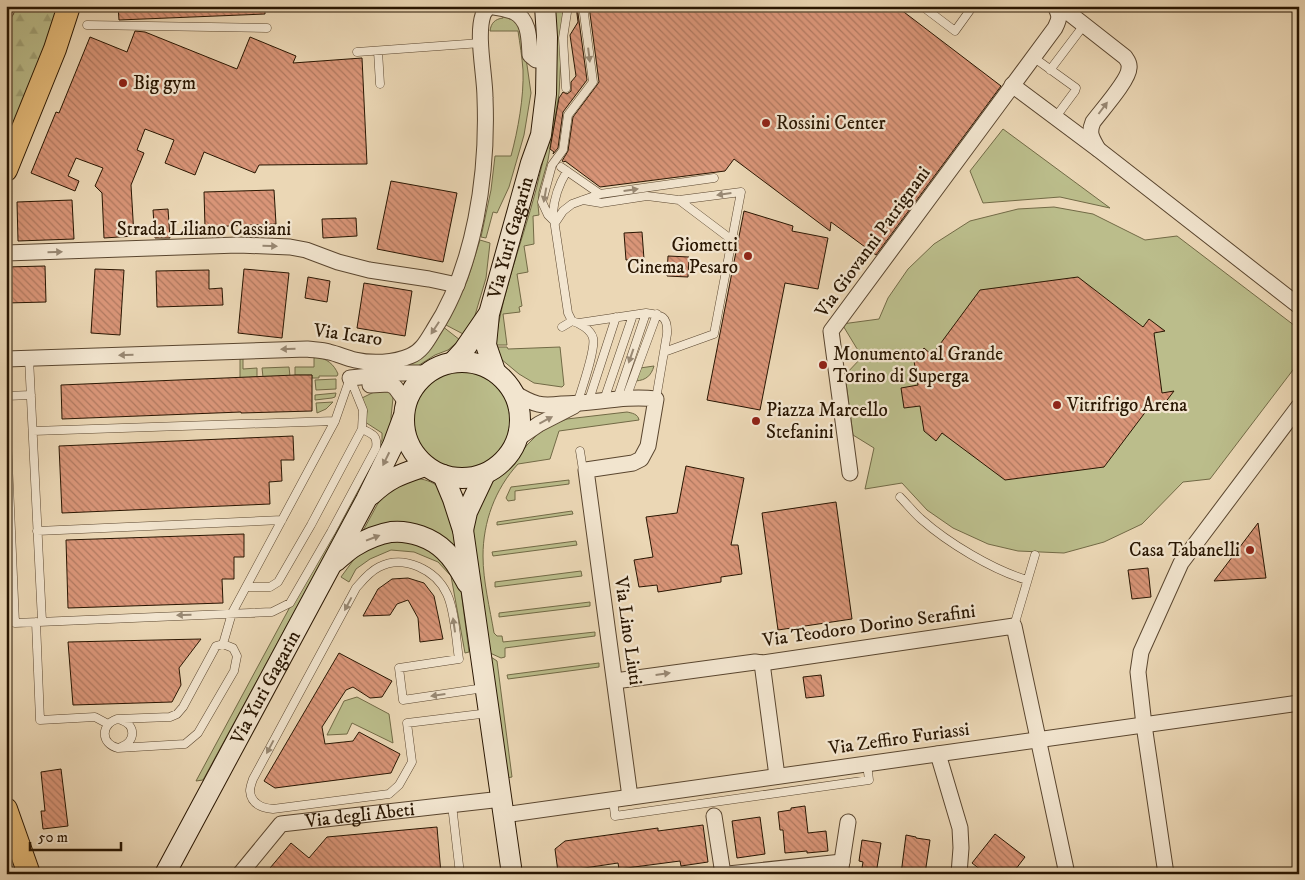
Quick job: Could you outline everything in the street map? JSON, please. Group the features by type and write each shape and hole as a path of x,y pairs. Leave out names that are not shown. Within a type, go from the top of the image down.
{"main road":[{"path":"6,170 56,49 69,6"},
{"name":"Via Yuri Gagarin","path":"531,163 536,60 533,6"},
{"name":"Via Yuri Gagarin","path":"495,371 486,345 489,314 531,163 541,135 546,94 547,38 545,6"},
{"name":"Via Yuri Gagarin","path":"453,362 464,350 489,314"},
{"name":"Via Yuri Gagarin","path":"165,874 366,500 393,445 414,386 427,373 439,366 453,362 468,362 482,365 495,371 505,381 513,392 519,407 520,423 517,439 510,453 498,465 484,474 471,478 457,478 434,471 396,476 382,484 366,500"},
{"path":"405,410 405,436 413,452 434,471 453,499 463,530 512,874"},
{"path":"463,530 467,512 484,474"},
{"path":"332,564 354,546 373,537 392,532 413,534 432,540 446,552 472,591"},
{"path":"6,809 29,874"}],"street":[{"path":"6,11 8,6"},
{"name":"Via Icaro","path":"6,359 307,349 328,351 355,361 372,362 394,361 412,355 423,347 439,323 457,285 469,247 478,207 484,163 485,98 480,30 483,14 490,6"},
{"name":"Via Yuri Gagarin","path":"490,6 514,12 520,17 526,25 530,55 536,60"},
{"name":"Via Giovanni Patrignani","path":"850,473 831,331 1055,28 1060,20 1055,6"},
{"path":"1060,6 1125,56 1129,63 1130,69 1124,80 1114,89 1091,127 1090,135 1099,150"},
{"path":"1012,85 1099,150 1299,306"},
{"name":"Strada Liliano Cassiani","path":"6,253 238,246 290,247 306,250 338,262 369,270 457,285"},
{"path":"343,357 350,378 364,385 389,384 395,387 405,410"},
{"path":"350,378 400,373 427,373"},
{"path":"513,392 528,401 540,405 640,397 656,398 648,446 641,459 633,464 584,470"},
{"path":"517,439 539,424 583,403"},
{"path":"1166,874 1138,672 1141,652 1181,563 1299,406"},
{"name":"Via Lino Liuti","path":"584,470 630,797"},
{"path":"1014,626 1067,874"},
{"name":"Via Teodoro Dorino Serafini","path":"615,681 1014,626"},
{"path":"762,662 777,776"},
{"name":"Via Zeffiro Furiassi","path":"503,807 630,797 1299,703"},
{"path":"938,754 960,828 959,874"},
{"name":"Via degli Abeti","path":"240,874 281,824 452,805 503,807"},
{"path":"714,816 723,874"},
{"path":"728,874 841,868 848,822"}],"lane":[{"path":"566,88 563,38 568,6"},
{"path":"555,223 548,215 542,202 552,165 562,150 568,115 592,82 583,6"},
{"path":"922,6 955,31 973,6"},
{"path":"87,25 267,28"},
{"path":"1050,70 1084,25"},
{"path":"357,52 455,47 481,43"},
{"path":"378,51 380,84"},
{"path":"1033,57 1076,88 1055,118"},
{"path":"583,403 594,347 592,336 568,314 560,285 553,204 564,169 600,194"},
{"path":"555,223 563,211 572,204 600,194 714,178"},
{"path":"584,200 601,203 647,196 679,200 741,192 714,334 664,352"},
{"path":"679,200 732,240"},
{"path":"562,327 576,322 646,313 657,314 664,318 668,325 656,398"},
{"path":"616,399 646,313"},
{"path":"616,399 657,314"},
{"path":"616,399 633,315"},
{"path":"583,403 616,317"},
{"path":"30,358 38,531 40,720 95,717 108,724"},
{"path":"223,644 232,613 335,420 350,378"},
{"path":"246,587 270,587 278,582 362,429 363,410 350,378"},
{"path":"6,396 31,395"},
{"path":"6,416 14,623 272,612 290,603 376,448 377,441 373,435 362,429"},
{"path":"33,431 335,420"},
{"path":"580,451 584,470"},
{"path":"900,497 921,519 948,540 981,560 1014,576 1028,580"},
{"path":"38,531 282,520"},
{"path":"1014,626 1035,555"},
{"path":"486,688 403,700 399,668 459,659 452,611 448,595 440,582 431,573 407,563 379,566 366,576 356,588 253,779 250,791 254,802 262,808 273,809 389,794 398,785 412,762 407,723 490,713"},
{"path":"223,644 233,648 238,656 234,671 198,733 185,744 118,748 106,741 104,732 108,724 117,720 170,717 177,714 183,707 216,646 223,644"},
{"path":"117,720 125,721 129,724 132,731 131,741 118,748"},
{"path":"613,799 615,816 869,780 867,764"},
{"path":"777,776 781,793"},
{"path":"452,805 460,874"}],"green space":[{"path":"17,6 63,6 6,144 6,28"},
{"path":"551,6 562,6 559,94 548,160 539,192 539,215 533,216 534,244 524,246 528,272 517,274 522,306 519,307 520,312 503,314 507,345 495,345 504,300 537,188 546,145 550,86"},
{"path":"503,15 513,17 520,26 531,93 524,135 509,187 497,213 493,212 486,238 481,237 491,190 495,156 511,156 523,91 522,55 518,31 490,31 492,24 496,20 503,18"},
{"path":"1003,129 1110,208 1060,197 983,203 970,171"},
{"name":"Vitrifrigo Arena","path":"1054,207 1093,214 1145,240 1177,236 1299,329 1299,362 1210,479 1183,482 1142,524 1104,542 1064,553 1018,551 988,544 953,528 927,510 902,483 865,489 874,448 853,435 845,375 862,357 842,324 879,319 888,298 908,269 934,244 970,221 1018,209"},
{"path":"480,240 490,243 486,278 473,322 465,335 446,325 467,281"},
{"path":"442,326 460,340 448,350 435,355 416,367 362,370 358,367 400,364"},
{"path":"497,347 507,347 508,349 560,347 564,385 562,387 534,383 519,374 501,359"},
{"path":"316,357 332,364 338,374 337,376 312,378 312,375 295,375 295,367 314,367 314,358"},
{"path":"240,358 243,358 243,369 257,368 257,377 240,378"},
{"path":"654,366 648,377 636,381 640,368"},
{"path":"289,367 290,376 263,377 262,368"},
{"path":"462,369 481,373 498,384 509,401 513,420 509,439 498,456 481,467 462,471 443,467 426,456 415,439 411,420 415,401 426,384 443,373"},
{"path":"336,379 336,389 316,390 315,380"},
{"path":"380,389 392,393 393,398 392,429 387,441 203,780 196,781 382,440 382,433 365,422 367,411 362,398"},
{"path":"336,393 335,397 332,398 315,400 315,395"},
{"path":"333,402 326,409 317,413 316,403"},
{"path":"627,412 636,415 639,420 559,431 550,459 518,464 497,495 485,531 483,566 485,585 494,633 497,636 502,636 503,642 595,632 595,636 505,648 505,657 501,658 490,653 472,532 475,505 486,485 502,475 539,433 554,424 567,419"},
{"path":"414,478 434,484 448,502 456,556 441,542 358,540 383,494"},
{"path":"569,480 569,484 515,491 515,500 508,501 506,498 511,487"},
{"path":"572,511 573,514 497,525 497,522"},
{"path":"389,539 431,546 460,583 469,652 465,653 451,576 438,562 414,552 391,550 370,559 356,569 349,582 341,577 360,551"},
{"path":"576,541 577,545 493,556 492,552"},
{"path":"581,571 582,576 495,587 495,582"},
{"path":"590,602 590,606 499,617 499,613"},
{"path":"491,657 497,661 512,777 506,778"},
{"path":"599,663 599,667 508,679 507,675"},
{"path":"357,697 389,714 393,743 352,723 347,734 327,735 344,701"}],"building":[{"path":"118,6 265,6 265,14 119,20"},
{"path":"576,6 587,80 563,112 558,148 553,154 554,152 550,149 559,98 563,92 567,94 571,91 571,82 576,76 570,35 578,22"},
{"name":"Rossini Center","path":"589,6 896,6 1001,86 876,255 831,222 830,231 734,159 725,171 600,187 565,161 562,161 568,151 573,117 599,82"},
{"path":"135,31 145,32 237,69 250,37 296,56 293,63 362,58 367,164 259,165 255,173 204,152 195,175 165,163 174,140 145,129 137,150 144,153 131,185 134,236 104,238 102,193 95,186 103,168 76,158 68,176 79,181 75,191 31,173 56,112 59,113 90,37 127,52"},
{"path":"391,181 457,193 443,262 377,249"},
{"path":"274,190 276,224 205,227 204,192"},
{"path":"72,200 74,239 18,241 17,202"},
{"path":"168,209 170,238 155,238 153,210"},
{"path":"744,211 793,226 792,231 828,238 818,289 785,283 760,410 707,400"},
{"path":"356,218 357,236 323,238 322,219"},
{"path":"642,232 644,259 626,260 624,233"},
{"path":"668,256 689,257 688,277 667,276"},
{"path":"45,266 46,302 6,303 6,267"},
{"path":"95,269 124,270 120,335 91,333"},
{"path":"244,269 289,273 282,338 238,333"},
{"path":"209,270 209,289 222,288 223,305 157,307 156,271"},
{"path":"308,277 330,281 327,302 305,298"},
{"name":"Vitrifrigo Arena","path":"1078,277 1143,327 1149,319 1165,331 1154,333 1162,393 1174,391 1161,408 1153,402 1104,467 1005,480 942,433 936,441 924,431 920,406 904,408 901,388 918,385 914,361 924,348 932,355 980,290"},
{"path":"364,283 412,291 405,336 357,328"},
{"path":"312,375 312,411 62,419 61,385"},
{"path":"293,436 294,460 281,460 282,481 269,482 270,504 62,513 59,446"},
{"path":"686,466 744,478 731,545 738,545 742,574 721,577 721,582 658,592 657,585 639,587 634,560 653,557 646,517 677,513"},
{"path":"836,502 852,619 778,630 762,513"},
{"name":"Casa Tabanelli","path":"1258,523 1266,578 1214,581"},
{"path":"244,534 244,557 234,557 234,579 222,579 223,603 68,608 66,540"},
{"path":"1148,568 1151,597 1132,599 1128,570"},
{"path":"408,578 424,583 434,596 443,639 420,642 418,618 408,600 397,604 390,615 363,616 378,589 392,579"},
{"path":"201,639 179,668 181,685 172,702 73,705 68,642"},
{"path":"339,653 392,681 382,697 370,698 353,687 346,690 322,727 325,744 353,741 359,732 400,754 391,773 275,788 264,781"},
{"path":"821,675 824,696 806,698 803,677"},
{"path":"61,769 68,826 43,829 41,811 45,811 41,772"},
{"path":"805,806 808,833 826,831 828,851 785,853 783,830 780,830 778,812"},
{"path":"760,817 765,854 737,858 732,821"},
{"path":"703,825 708,862 681,866 680,861 619,869 618,863 558,872 555,849 565,841 658,828 658,831"},
{"path":"437,827 441,874 265,874 291,843 309,858 327,837"},
{"path":"995,834 1025,857 1012,874 986,874 972,863"},
{"path":"906,835 930,840 925,874 901,874"},
{"path":"862,840 881,843 876,874 861,874 863,862 859,861"}],"place":[{"name":"Big gym","path":"123,83"},
{"name":"Rossini Center","path":"766,123"},
{"name":"Giometti Cinema Pesaro","path":"748,256"},
{"name":"Monumento al Grande Torino di Superga","path":"823,365"},
{"name":"Vitrifrigo Arena","path":"1057,405"},
{"name":"Piazza Marcello Stefanini","path":"756,421"},
{"name":"Casa Tabanelli","path":"1250,550"}]}
